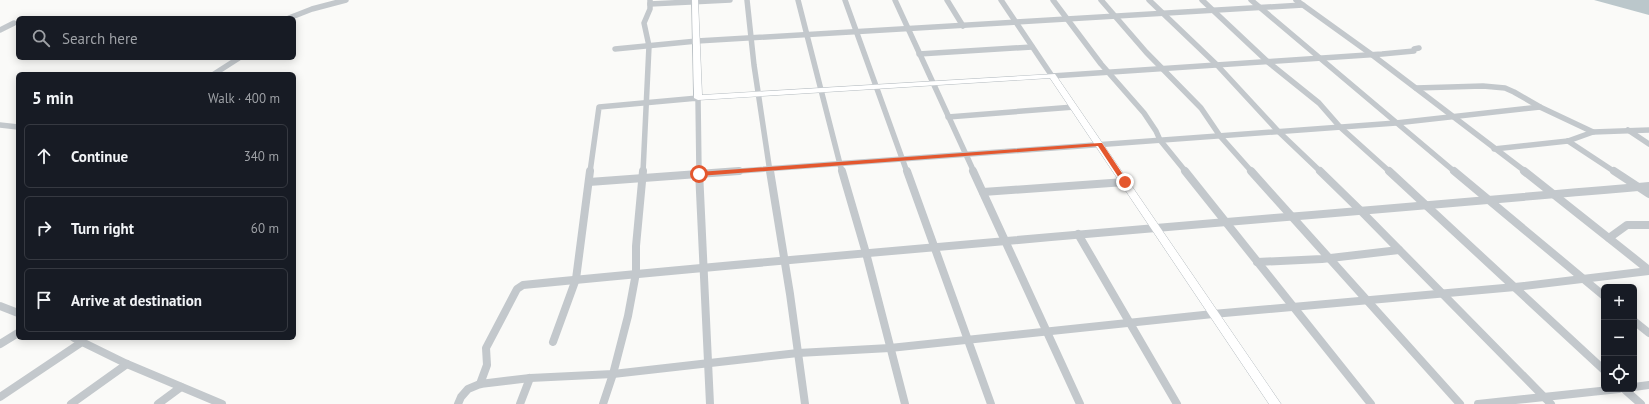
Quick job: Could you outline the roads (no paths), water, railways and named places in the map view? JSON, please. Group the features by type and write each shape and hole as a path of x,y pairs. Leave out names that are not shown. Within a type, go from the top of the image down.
{"street":[{"path":"294,16 312,9 346,0"},
{"path":"603,404 613,374 628,316 636,273 636,246 643,178 649,46 644,23 650,9 650,2 730,0"},
{"path":"747,0 757,95 768,168 785,259 805,404"},
{"path":"798,0 840,164 866,253 905,404"},
{"path":"845,0 934,248 969,339 991,404"},
{"path":"895,0 964,154 983,192 1080,404"},
{"path":"947,0 962,26"},
{"path":"1000,0 1100,144 1275,404"},
{"path":"1053,0 1107,73 1150,121 1157,130 1160,140 1371,404"},
{"path":"1101,0 1161,69 1205,112 1220,136 1331,258 1460,404"},
{"path":"1149,0 1217,65 1278,131 1361,211 1551,404"},
{"path":"1202,0 1268,62 1319,103 1340,127 1427,205 1601,367"},
{"path":"1251,0 1318,58 1601,293"},
{"path":"1296,0 1371,54 1454,117 1553,193 1649,270"},
{"path":"695,1 699,174 710,404"},
{"path":"615,49 696,41 857,33 1303,5"},
{"path":"0,30 14,23"},
{"path":"919,54 1032,47"},
{"path":"552,342 576,279 599,107 698,98 876,88 1268,62 1414,51 1414,49 1419,48"},
{"path":"217,72 236,60"},
{"path":"1415,88 1430,90 1463,87 1506,88 1540,107 1562,116 1593,132"},
{"path":"948,117 1074,107"},
{"path":"589,182 1396,123 1540,107"},
{"path":"0,125 16,127"},
{"path":"1628,130 1649,144"},
{"path":"1494,149 1568,141 1593,132 1649,130"},
{"path":"1568,141 1649,194"},
{"path":"983,192 1125,182"},
{"path":"480,384 487,365 486,348 520,286 576,279 785,259 934,248 1005,240 1294,217 1553,193 1649,186"},
{"path":"1610,238 1627,225 1649,225"},
{"path":"1078,234 1177,404"},
{"path":"1257,262 1331,258 1399,250"},
{"path":"458,404 461,397 468,389 480,384 530,378 613,374 798,353 890,348 1294,306 1369,301 1515,287 1649,270"},
{"path":"0,306 16,312"},
{"path":"1637,323 1649,333"},
{"path":"0,344 16,334"},
{"path":"0,397 78,340 127,364 222,404"},
{"path":"71,404 127,364"},
{"path":"520,404 530,378"},
{"path":"1637,387 1649,385"},
{"path":"158,404 181,387"},
{"path":"1478,404 1601,391"},
{"path":"1627,392 1641,404"}]}
